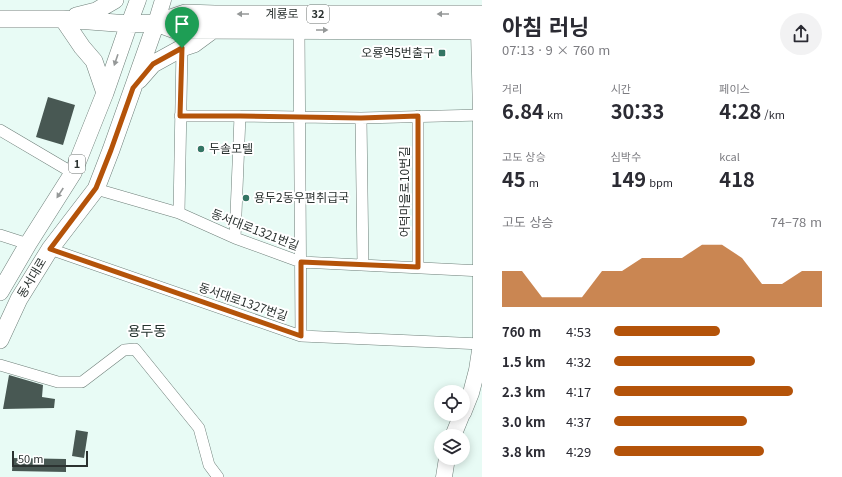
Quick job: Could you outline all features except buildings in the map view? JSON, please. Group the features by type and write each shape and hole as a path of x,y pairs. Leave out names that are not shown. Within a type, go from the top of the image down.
{"main road":[{"path":"105,93 94,61 62,19 96,11 114,0"},
{"path":"133,88 153,64 182,48 194,44 214,22 191,0"},
{"name":"계룡로","path":"0,19 62,19 129,24 156,23 185,13 214,22 299,30 480,31"},
{"name":"계룡로","path":"214,22 482,14"},
{"name":"동서대로","path":"0,340 19,299 50,249 96,188 156,23"},
{"name":"동서대로","path":"0,292 28,244 73,173 105,93 129,24"}],"street":[{"name":"동서대로","path":"129,24 138,0"},
{"name":"동서대로","path":"156,23 163,0"},
{"path":"299,30 301,336"},
{"path":"470,396 476,376 481,344 482,271 480,31"},
{"path":"179,213 182,48"},
{"path":"180,116 361,118 481,115"},
{"path":"235,238 240,116"},
{"name":"어덕마을로10번길","path":"418,116 418,267"},
{"path":"361,118 363,265"},
{"path":"0,130 73,173"},
{"name":"동서대로1321번길","path":"96,188 179,213 235,238 301,262 482,271"},
{"path":"0,235 28,244"},
{"name":"동서대로1327번길","path":"50,249 301,336 481,344"},
{"path":"0,365 58,382 82,382 124,350 135,349 199,428 209,465 218,477"},
{"path":"444,477 446,465"}],"place":[{"name":"오룡역5번출구","path":"442,53"},
{"name":"두솔모텔","path":"201,149"},
{"name":"용두2동우편취급국","path":"246,198"}],"district":[{"name":"용두동","path":"147,331"}],"route":[{"path":"182,48 180,116 361,118 418,116 418,267 301,262 301,336 50,249 96,188 133,88 153,64 182,48"}]}
